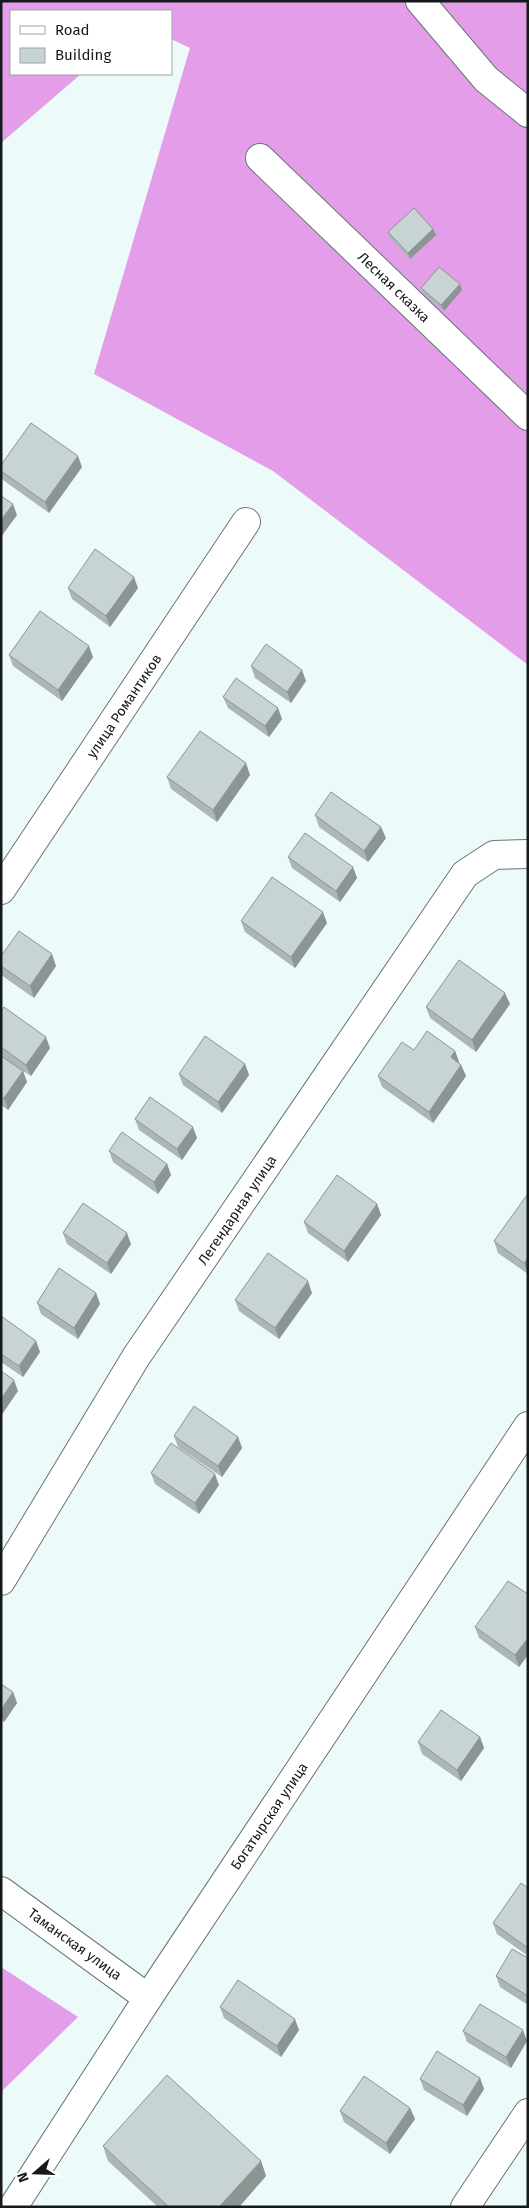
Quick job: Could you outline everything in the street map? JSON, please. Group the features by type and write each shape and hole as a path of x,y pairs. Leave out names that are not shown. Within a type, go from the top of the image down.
{"street":[{"path":"420,1 486,79 528,113"},
{"name":"Лесная сказка","path":"260,158 528,416"},
{"name":"улица Романтиков","path":"1,890 246,522"},
{"name":"Легендарная улица","path":"1,1581 142,1349 465,874 494,855 528,854"},
{"name":"Богатырская улица","path":"13,2207 148,1998 528,1426"},
{"name":"Таманская улица","path":"1,1891 148,1998"},
{"path":"466,2207 528,2113"}],"shaded area":[{"path":"1,1 528,1 528,665 273,471 94,374 190,48 172,39 172,10 10,10 10,75 80,75 1,143"},
{"path":"1,1967 78,2017 1,2092"}],"building":[{"path":"414,208 433,229 408,253 388,232"},
{"path":"439,267 460,284 441,305 421,288"},
{"path":"31,423 78,456 45,502 1,471 1,465"},
{"path":"1,496 13,504 1,520"},
{"path":"95,549 134,577 106,616 68,588"},
{"path":"40,611 89,646 58,690 9,655"},
{"path":"266,644 302,670 287,692 251,666"},
{"path":"236,678 278,708 265,726 223,697"},
{"path":"200,731 246,763 213,810 167,777"},
{"path":"331,792 381,827 364,851 315,815"},
{"path":"305,833 353,867 336,891 288,857"},
{"path":"272,877 323,912 291,957 241,921"},
{"path":"19,931 52,954 30,986 1,966 1,956"},
{"path":"459,960 505,993 472,1040 426,1007"},
{"path":"4,1007 46,1037 26,1065 1,1047 1,1012"},
{"path":"427,1031 455,1051 451,1057 461,1065 429,1112 378,1076 402,1042 414,1050"},
{"path":"205,1036 245,1064 218,1102 179,1074"},
{"path":"1,1056 23,1071 4,1098 1,1097"},
{"path":"150,1097 193,1127 177,1149 135,1119"},
{"path":"122,1132 167,1164 154,1182 109,1151"},
{"path":"337,1175 377,1204 344,1251 304,1222"},
{"path":"527,1195 528,1258 524,1263 494,1241"},
{"path":"83,1203 127,1233 107,1263 63,1233"},
{"path":"268,1253 308,1281 275,1328 235,1300"},
{"path":"59,1268 96,1293 74,1328 37,1303"},
{"path":"1,1316 36,1341 19,1366 1,1354"},
{"path":"1,1371 14,1380 1,1399"},
{"path":"194,1406 238,1437 218,1466 174,1436"},
{"path":"171,1443 215,1474 195,1503 151,1473"},
{"path":"508,1581 528,1594 528,1638 515,1655 475,1627"},
{"path":"1,1684 13,1692 1,1710"},
{"path":"441,1710 480,1737 457,1770 418,1742"},
{"path":"521,1883 528,1888 528,1948 493,1923"},
{"path":"512,1949 528,1958 528,1996 496,1976"},
{"path":"238,1980 295,2019 277,2046 220,2007"},
{"path":"480,2004 523,2030 506,2057 463,2031"},
{"path":"437,2051 480,2078 463,2105 420,2079"},
{"path":"167,2075 261,2161 219,2207 169,2207 103,2146"},
{"path":"364,2076 410,2108 386,2143 340,2111"}]}
